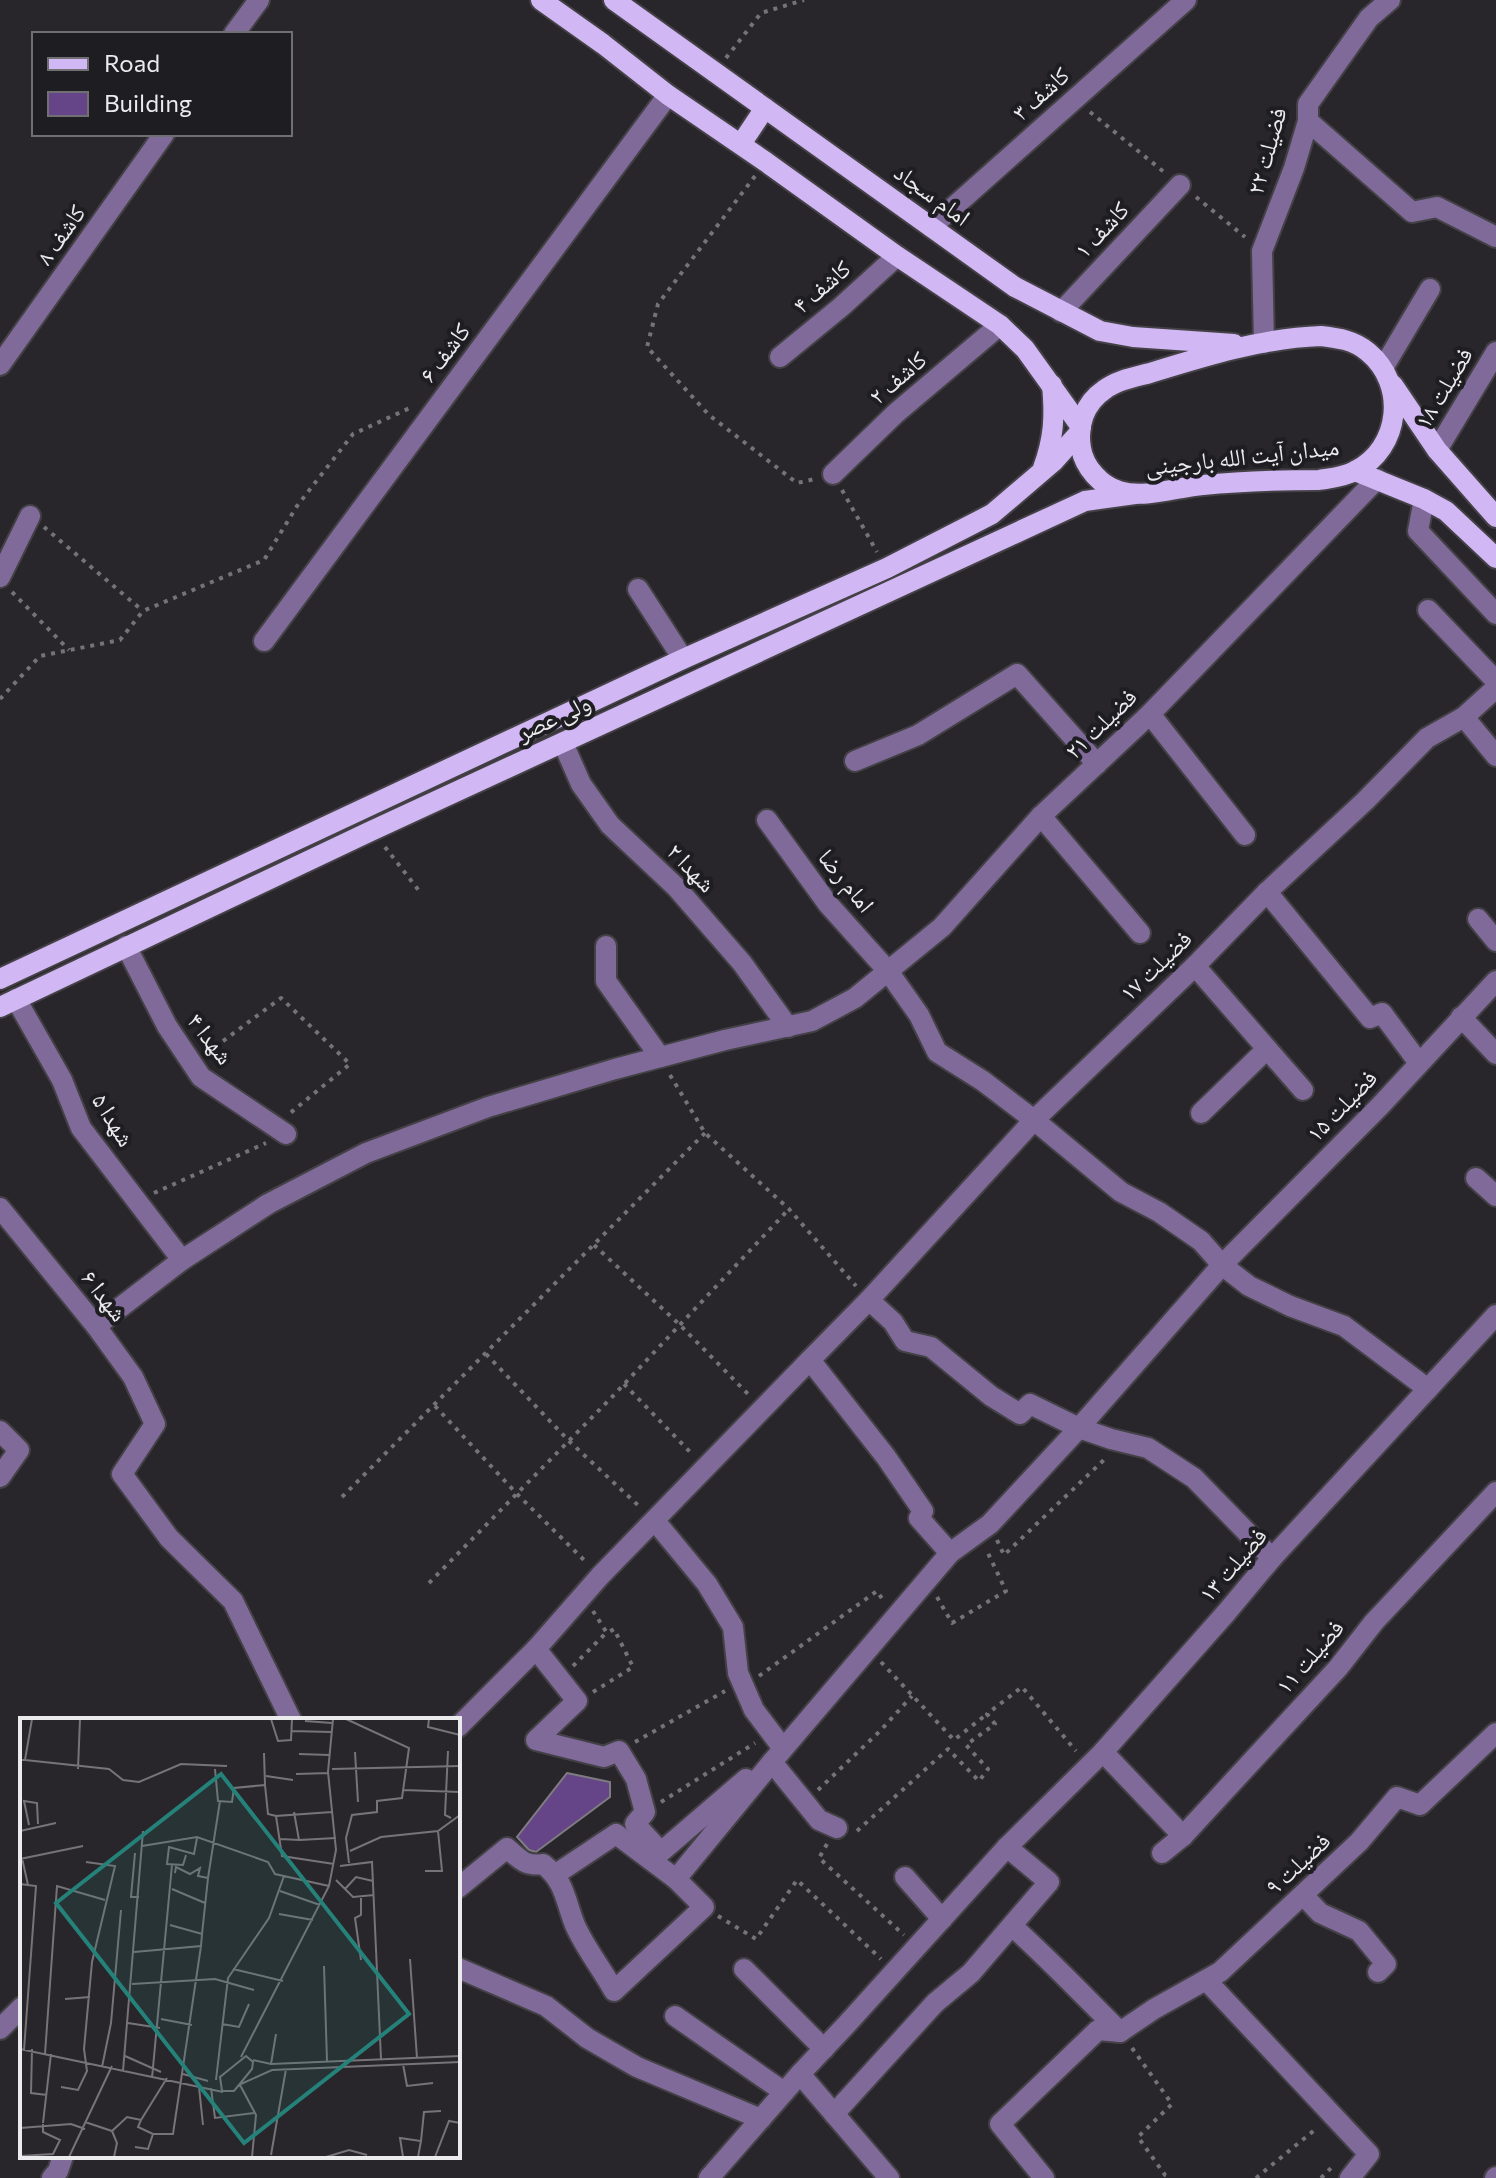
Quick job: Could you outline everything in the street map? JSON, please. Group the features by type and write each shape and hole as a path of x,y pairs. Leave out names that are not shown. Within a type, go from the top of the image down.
{"main road":[{"path":"541,0 668,95 1000,325 1025,349 1080,430"},
{"name":"امام سجاد","path":"614,0 1015,287 1061,312 1100,331 1133,337 1259,344"},
{"path":"741,144 765,108"},
{"path":"1080,430 1083,416 1092,400 1106,388 1184,362 1259,344 1295,337 1345,339 1367,350 1437,450 1496,517"},
{"name":"میدان آیت الله بارجینی","path":"1080,430 1081,452 1089,468 1101,482 1117,491 1135,494 1202,485 1336,477 1355,471 1374,457 1389,437 1395,414 1393,390 1385,372"},
{"path":"1042,472 1052,445 1052,385"},
{"name":"ولی عصر","path":"0,979 683,659 887,568 992,514 1053,462 1080,430"},
{"path":"1355,471 1446,511 1496,558"},
{"name":"ولی عصر","path":"8,1003 371,831 1085,501 1135,494"},
{"path":"552,720 563,743"}],"street":[{"path":"235,32 259,0"},
{"name":"کاشف ۳","path":"931,227 1186,0"},
{"name":"فضیلت ۲۲","path":"1259,344 1262,251 1294,168 1308,121 1308,104 1369,18 1390,0"},
{"name":"کاشف ۶","path":"264,641 668,95"},
{"path":"1308,121 1412,212 1437,207 1496,237"},
{"name":"کاشف ۸","path":"0,365 163,136"},
{"name":"کاشف ۱","path":"1061,312 1180,185"},
{"name":"کاشف ۴","path":"780,357 897,256"},
{"path":"1385,372 1430,289"},
{"name":"کاشف ۲","path":"833,474 896,413 1000,325"},
{"name":"فضیلت ۱۸","path":"1437,450 1496,352"},
{"name":"فضیلت ۲۱","path":"96,1326 182,1260 268,1204 366,1153 488,1107 660,1057 812,1021 855,998 942,927 1041,816 1150,714 1377,479"},
{"path":"1424,499 1418,531 1496,614"},
{"path":"5,583 30,516"},
{"path":"638,589 683,659"},
{"path":"1428,610 1496,681"},
{"path":"855,761 918,735 1017,674 1097,764"},
{"name":"فضیلت ۱۷","path":"460,1725 536,1649 600,1576 869,1300 1034,1120 1427,738 1464,717 1496,688"},
{"path":"1150,714 1245,835"},
{"path":"1464,717 1496,756"},
{"name":"شهدا ۲","path":"563,743 581,784 610,825 676,887 742,963 788,1027"},
{"path":"1041,816 1140,933"},
{"name":"امام رضا","path":"767,820 828,904 888,971 919,1015 937,1052 983,1081 1121,1192 1159,1212 1201,1241 1222,1265 1249,1286 1290,1306 1344,1326 1428,1389"},
{"path":"1267,892 1370,1018 1382,1013 1419,1063"},
{"path":"1478,919 1496,941"},
{"name":"شهدا ۴","path":"126,946 167,1026 201,1077 280,1130"},
{"path":"606,946 606,981 660,1057"},
{"path":"1195,966 1303,1090"},
{"name":"فضیلت ۱۵","path":"779,1746 869,1649 950,1553 984,1528 1079,1428 1222,1265 1380,1106 1496,981"},
{"name":"شهدا ۵","path":"8,1003 62,1080 81,1128 182,1260"},
{"path":"1461,1017 1496,1054"},
{"path":"1201,1113 1267,1049"},
{"path":"1476,1178 1496,1196"},
{"name":"شهدا ۶","path":"0,1208 96,1326 133,1377 155,1424 122,1474 169,1538 233,1601 290,1718"},
{"path":"869,1300 893,1322 905,1341 931,1347 991,1396 1020,1414 1030,1404 1079,1428 1148,1448 1194,1478 1272,1558"},
{"name":"فضیلت ۱۳","path":"709,2178 1007,1847 1096,1759 1272,1558 1496,1315"},
{"path":"810,1360 886,1457 923,1511 919,1518 950,1553"},
{"path":"0,1431 19,1450 0,1477"},
{"name":"فضیلت ۱۱","path":"1162,1853 1183,1836 1338,1668 1374,1622 1496,1492"},
{"path":"655,1521 707,1584 733,1627 738,1673 754,1710 779,1746 805,1804 819,1820 837,1828"},
{"path":"536,1649 577,1701 536,1740 604,1757 619,1751 636,1779 645,1812 635,1824 661,1852 779,1746"},
{"name":"فضیلت ۹","path":"1044,2178 1000,2124 1098,2030 1120,2032 1220,1972 1359,1842 1397,1797 1420,1805 1496,1733"},
{"path":"676,1879 779,1746"},
{"path":"1096,1759 1183,1836"},
{"path":"460,1886 507,1848 522,1863 543,1864 556,1874 575,1925 614,1991 704,1907 676,1879 616,1834 556,1874"},
{"path":"834,2114 935,2003 971,1973 1049,1882 1007,1847"},
{"path":"905,1877 942,1919"},
{"path":"1303,1895 1320,1913 1359,1931 1386,1964 1378,1972"},
{"path":"1012,1926 1120,2032"},
{"path":"460,1969 546,2006 587,2038 637,2067 761,2119"},
{"path":"744,1969 824,2049"},
{"path":"1206,1980 1369,2154 1343,2170"},
{"path":"0,2029 20,2009"},
{"path":"675,2016 784,2092"},
{"path":"800,2074 889,2178"},
{"path":"52,2178 62,2158"}],"path":[{"path":"715,72 761,13 804,0"},
{"path":"766,162 658,304 647,347 709,415 797,483 833,474 887,568"},
{"path":"1,696 40,656 120,640 143,611 264,560 297,506 353,434 450,389"},
{"path":"30,516 143,611"},
{"path":"5,583 69,650"},
{"path":"371,831 420,892"},
{"path":"137,1201 280,1130 350,1064 281,998 192,1064"},
{"path":"660,1057 705,1133 789,1209 869,1300"},
{"path":"342,1497 705,1133"},
{"path":"429,1583 624,1384 789,1209"},
{"path":"594,1245 680,1325 763,1409"},
{"path":"485,1354 569,1441 655,1521"},
{"path":"624,1384 705,1468"},
{"path":"434,1405 517,1494 600,1576"},
{"path":"984,1528 1004,1555 1115,1450"},
{"path":"927,1581 952,1623 1006,1591 984,1528"},
{"path":"619,1751 743,1684 877,1591 894,1619"},
{"path":"583,1596 607,1633"},
{"path":"560,1679 614,1629 633,1667 577,1701"},
{"path":"869,1649 954,1740 1022,1687 1096,1759"},
{"path":"805,1804 912,1696"},
{"path":"898,1944 906,1936 819,1858 837,1828 854,1834 948,1749 979,1781 988,1769 966,1745 995,1724 987,1714"},
{"path":"645,1812 779,1746"},
{"path":"704,1907 756,1939 797,1880 883,1960 890,1952"},
{"path":"1120,2032 1172,2104 1138,2137 1165,2175 1171,2178"},
{"path":"1256,2178 1320,2125"},
{"path":"1321,2178 1343,2170"}],"building":[{"path":"567,1773 610,1782 610,1797 536,1852 529,1850 517,1837"}]}
